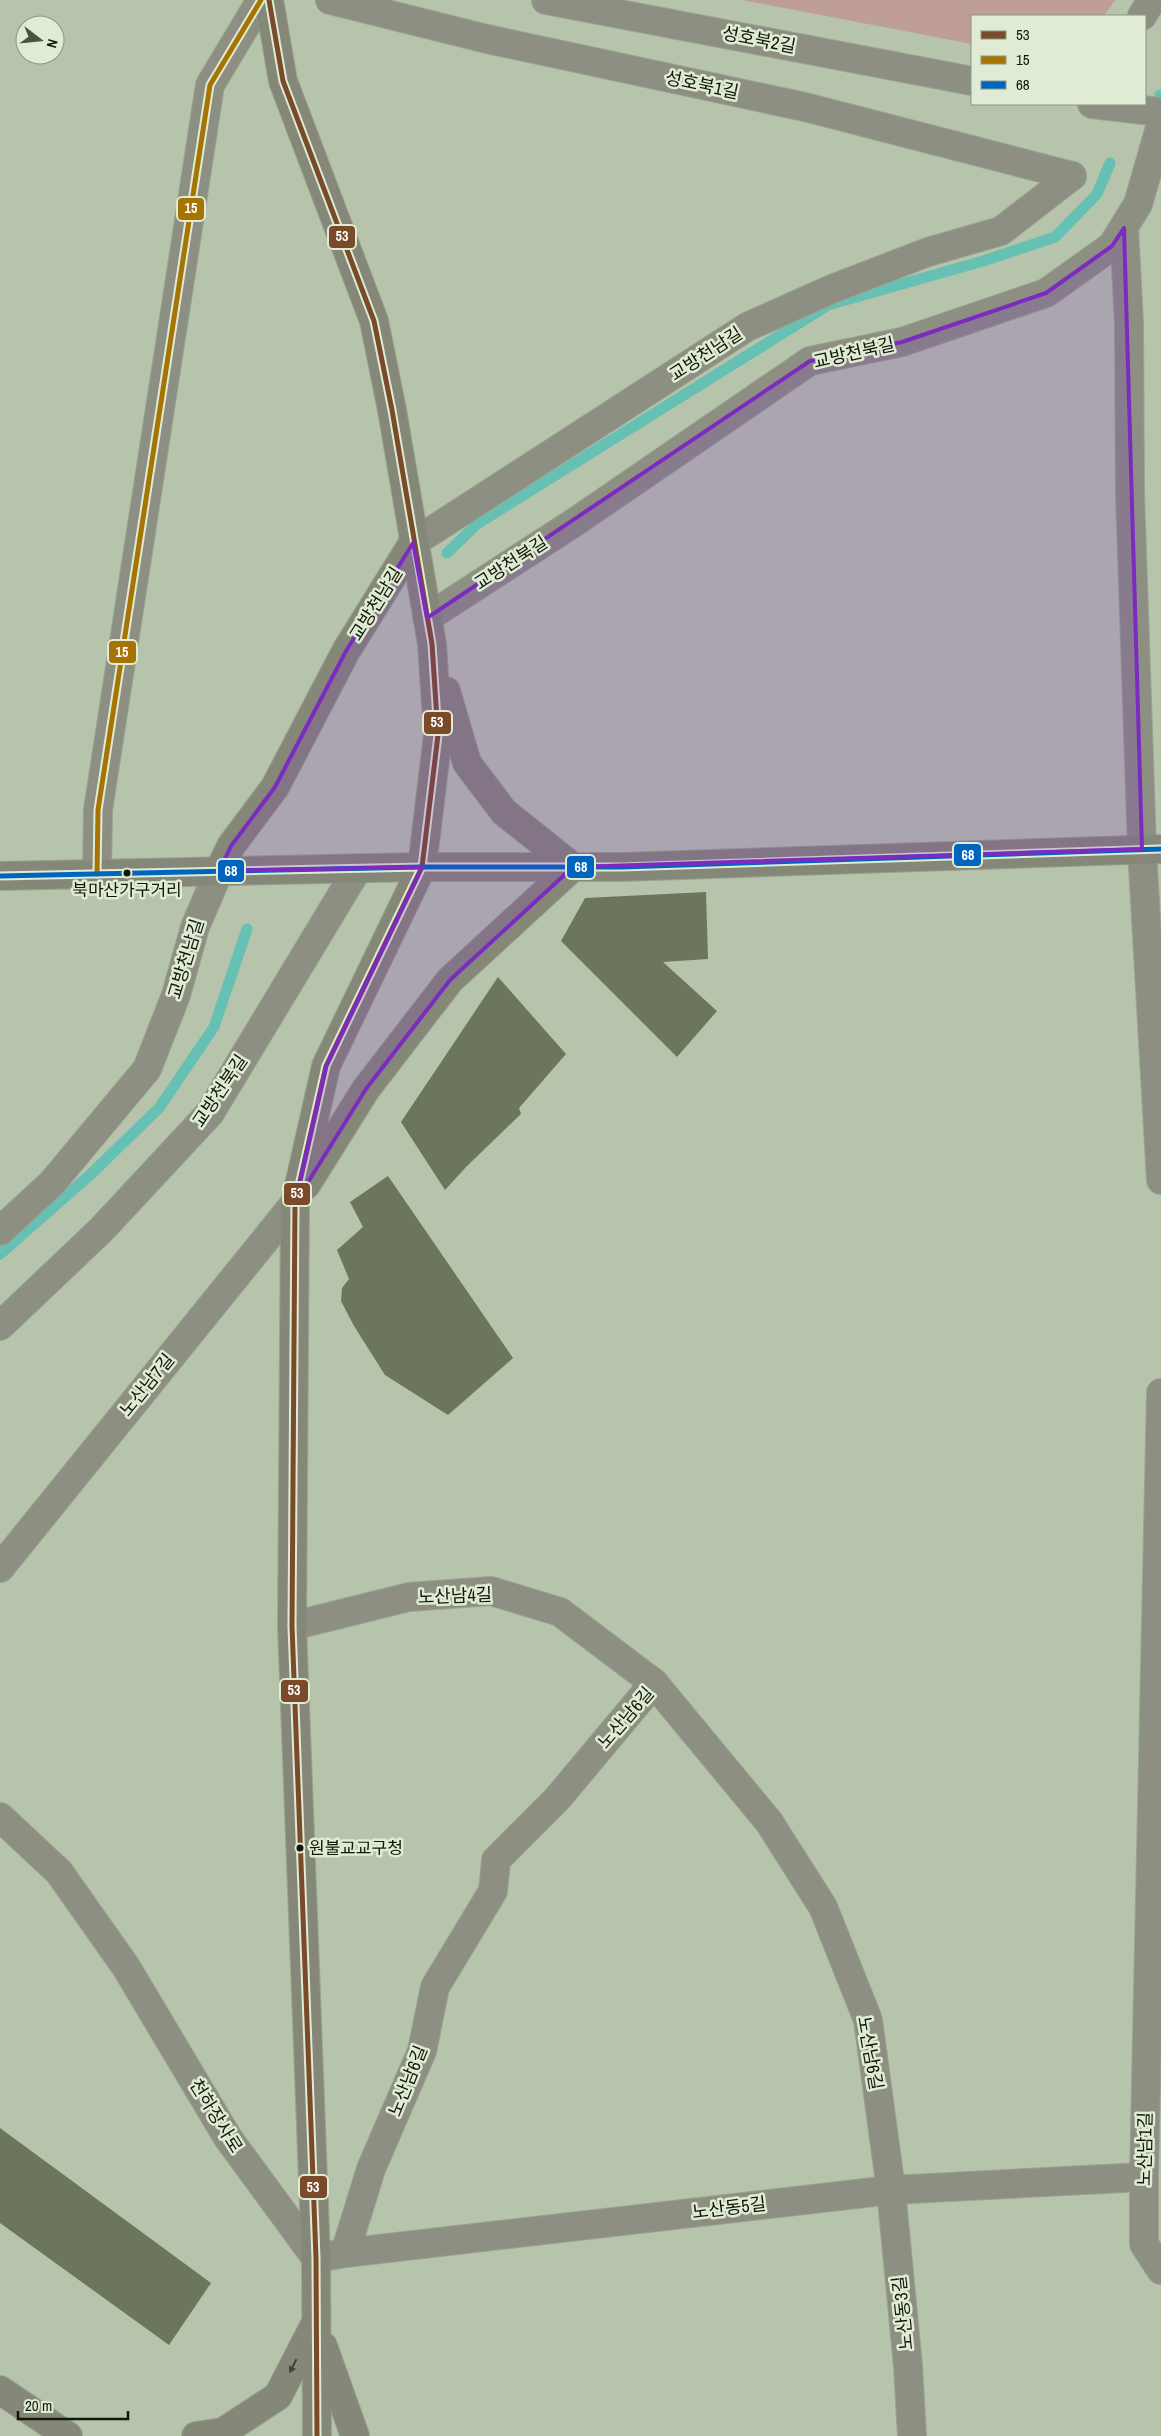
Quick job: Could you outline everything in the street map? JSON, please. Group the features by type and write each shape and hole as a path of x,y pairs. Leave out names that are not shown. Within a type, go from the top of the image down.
{"main road":[{"path":"269,0 283,81 374,320 392,410 413,543 430,631 468,763 504,812 573,867"},
{"name":"교방천남길","path":"219,871 231,846 275,787 346,651 413,543"},
{"path":"317,2436 316,2258 292,1626 295,1203 326,1066 422,867 438,735 430,631"},
{"path":"0,876 358,868 573,867 1152,849"},
{"path":"295,1203 366,1089 450,980 573,867"},
{"path":"196,2436 223,2432 278,2396 316,2323"},
{"path":"316,2323 355,2436"},
{"path":"0,2390 71,2434"}],"street":[{"path":"97,874 98,810 210,85 261,0"},
{"name":"성호북1길","path":"330,0 487,39 805,107 1072,176"},
{"name":"성호북2길","path":"546,0 971,81"},
{"path":"1143,15 1152,0"},
{"path":"1101,105 1161,112"},
{"name":"교방천북길","path":"430,631 575,522 810,361 902,342 1046,293 1112,246 1138,204 1161,124"},
{"name":"교방천남길","path":"413,543 747,327 840,285 928,252 1001,231 1072,176"},
{"path":"1124,228 1129,323 1130,494 1152,849 1161,1180"},
{"name":"교방천북길","path":"0,1326 101,1230 210,1113 358,868"},
{"name":"교방천남길","path":"0,1231 52,1183 147,1069 176,995 195,926 219,871"},
{"name":"노산남7길","path":"0,1568 295,1203"},
{"name":"노산남1길","path":"1161,1393 1144,2177 1144,2244 1161,2270"},
{"name":"노산남4길","path":"292,1626 409,1597 491,1591 560,1612 654,1683"},
{"name":"노산남6길","path":"345,2253 371,2169 422,2051 435,1988 493,1891 496,1860 557,1799 654,1683 769,1822 822,1907 868,2020 891,2190"},
{"name":"천하장사로","path":"0,1817 59,1872 126,1967 228,2138 316,2258"},
{"name":"노산동5길","path":"316,2258 345,2253 891,2190 1144,2177"},
{"name":"노산동3길","path":"891,2190 908,2366 912,2436"}],"highlighted area":[{"path":"1124,228 1142,849 573,867 450,980 366,1089 295,1203 326,1066 422,867 219,871 231,846 275,787 346,651 413,543 427,618 810,361 902,342 1046,293 1112,246"}],"shaded area":[{"path":"742,0 1115,0 1105,15 971,15 971,44"}],"building":[{"path":"706,892 708,959 663,962 717,1011 677,1057 561,941 585,898"},
{"path":"498,977 566,1054 519,1108 521,1114 445,1190 401,1122"},
{"path":"388,1176 513,1358 448,1415 385,1375 354,1326 341,1301 342,1288 349,1279 337,1250 363,1227 350,1202"},
{"path":"0,2128 211,2283 169,2345 0,2223"}],"waterway":[{"path":"447,553 477,524 828,305 983,261 1055,237 1097,194 1110,163"},
{"path":"0,1254 91,1174 159,1108 214,1027 247,929"}],"transit line":[{"name":"15","path":"97,874 98,810 210,85 261,0"},
{"name":"53","path":"269,0 283,81 374,321 392,410 432,644 438,735 422,867 326,1066 295,1203 292,1626 316,2258 317,2436"},
{"name":"68","path":"0,876 422,867 622,867 1161,849"}],"place":[{"name":"북마산가구거리","path":"127,873"},
{"name":"원불교교구청","path":"300,1848"}]}
